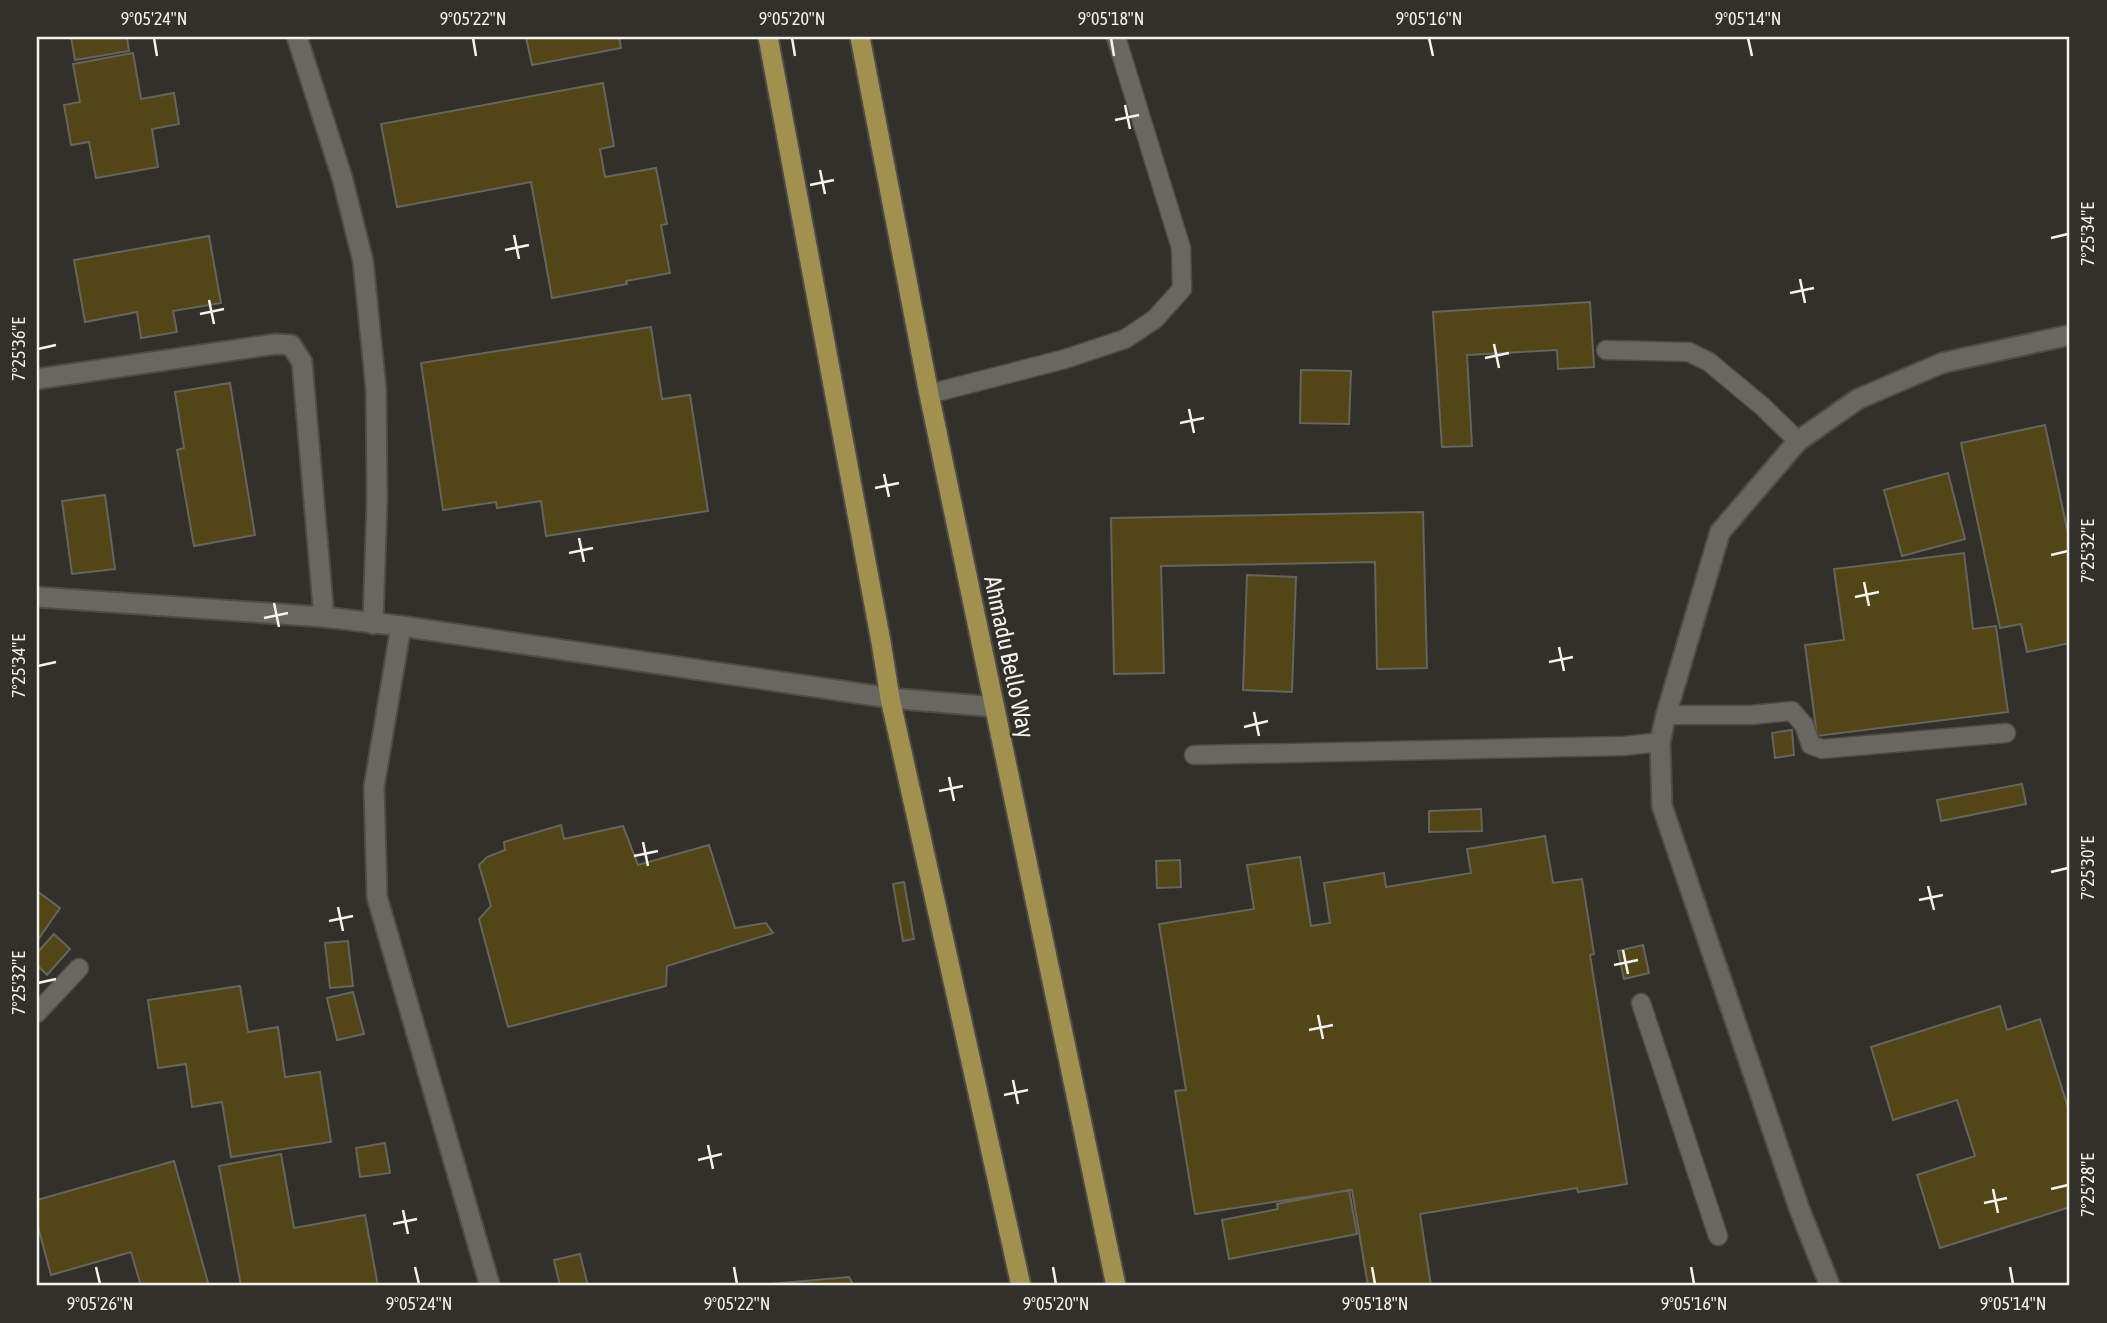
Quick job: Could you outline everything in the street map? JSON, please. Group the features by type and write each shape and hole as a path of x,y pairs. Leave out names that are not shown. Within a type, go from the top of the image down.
{"main road":[{"path":"768,37 890,698 1021,1286"},
{"name":"Ahmadu Bello Way","path":"860,37 929,394 1115,1286"}],"street":[{"path":"297,37 342,177 363,261 376,389 377,500 373,624"},
{"path":"1830,1286 1799,1208 1662,806 1660,742 1666,715 1720,531 1798,441 1858,399 1941,363 2070,335"},
{"path":"37,379 276,344 291,345 302,362 324,617"},
{"path":"37,597 324,617 890,698 995,707"},
{"path":"401,626 374,788 377,897 490,1286"}],"lane":[{"path":"929,394 1065,359 1125,339 1156,319 1182,289 1181,248 1116,37"},
{"path":"1606,350 1689,352 1709,362 1762,406 1798,441"},
{"path":"1666,715 1751,715 1792,711 1804,725 1811,745 1822,749 2006,733"},
{"path":"1194,755 1625,746 1660,742"},
{"path":"37,1013 79,968"},
{"path":"1641,1003 1718,1236"}],"building":[{"path":"71,37 127,37 129,51 75,60"},
{"path":"526,37 619,37 621,48 532,65"},
{"path":"133,53 141,99 174,93 179,124 152,129 158,167 96,178 89,142 71,145 64,105 80,102 73,64"},
{"path":"603,83 614,146 600,149 605,177 656,168 667,224 661,225 670,273 552,298 531,182 397,207 381,124"},
{"path":"209,236 221,303 173,311 177,332 141,338 137,312 85,322 74,260"},
{"path":"1590,302 1594,367 1558,369 1557,350 1467,355 1472,446 1442,447 1433,312"},
{"path":"651,327 662,399 690,395 708,511 546,536 541,501 497,508 496,502 443,510 421,363"},
{"path":"1301,370 1351,371 1349,424 1300,423"},
{"path":"230,383 255,535 194,546 177,450 184,448 175,392"},
{"path":"2045,425 2070,543 2070,643 2027,652 2021,624 2000,628 1961,443"},
{"path":"1948,473 1965,539 1902,556 1884,490"},
{"path":"105,495 115,569 72,574 62,501"},
{"path":"1423,512 1427,668 1377,669 1375,562 1161,566 1164,673 1114,674 1111,518"},
{"path":"1964,553 1973,629 1996,626 2008,712 1817,736 1805,645 1844,640 1834,569"},
{"path":"1247,575 1296,577 1292,692 1243,690"},
{"path":"1792,730 1794,755 1775,758 1772,733"},
{"path":"2022,784 2026,804 1941,821 1937,800"},
{"path":"1481,809 1482,831 1429,832 1429,811"},
{"path":"561,825 564,839 623,826 638,865 709,845 735,928 766,923 773,933 667,966 666,986 508,1027 479,919 491,906 479,865 487,857 505,850 504,842"},
{"path":"1545,836 1553,883 1582,879 1594,954 1590,955 1627,1184 1578,1192 1577,1188 1420,1214 1431,1286 1368,1286 1352,1190 1195,1214 1175,1091 1186,1090 1159,924 1254,909 1247,865 1300,857 1311,926 1330,923 1324,883 1384,873 1386,887 1471,873 1467,849"},
{"path":"1180,860 1181,887 1157,888 1156,861"},
{"path":"904,882 914,939 903,941 893,884"},
{"path":"37,891 60,908 37,941"},
{"path":"54,934 70,949 47,975 37,965 37,953"},
{"path":"348,941 353,986 330,988 325,943"},
{"path":"1643,945 1649,973 1624,979 1618,951"},
{"path":"240,986 248,1032 278,1027 285,1077 320,1072 331,1142 231,1157 222,1102 192,1107 186,1064 158,1068 148,1000"},
{"path":"353,992 364,1034 337,1040 327,998"},
{"path":"2000,1006 2007,1030 2040,1019 2070,1114 2070,1207 1940,1248 1917,1175 1975,1156 1957,1100 1893,1120 1871,1047"},
{"path":"385,1143 390,1173 360,1177 356,1148"},
{"path":"281,1154 294,1228 365,1215 378,1286 241,1286 219,1166"},
{"path":"174,1161 209,1286 141,1286 131,1252 51,1275 37,1223 37,1200"},
{"path":"1349,1190 1357,1234 1229,1259 1222,1220 1278,1209 1277,1204"},
{"path":"580,1254 588,1286 560,1286 554,1260"},
{"path":"849,1277 854,1286 748,1286"}]}
